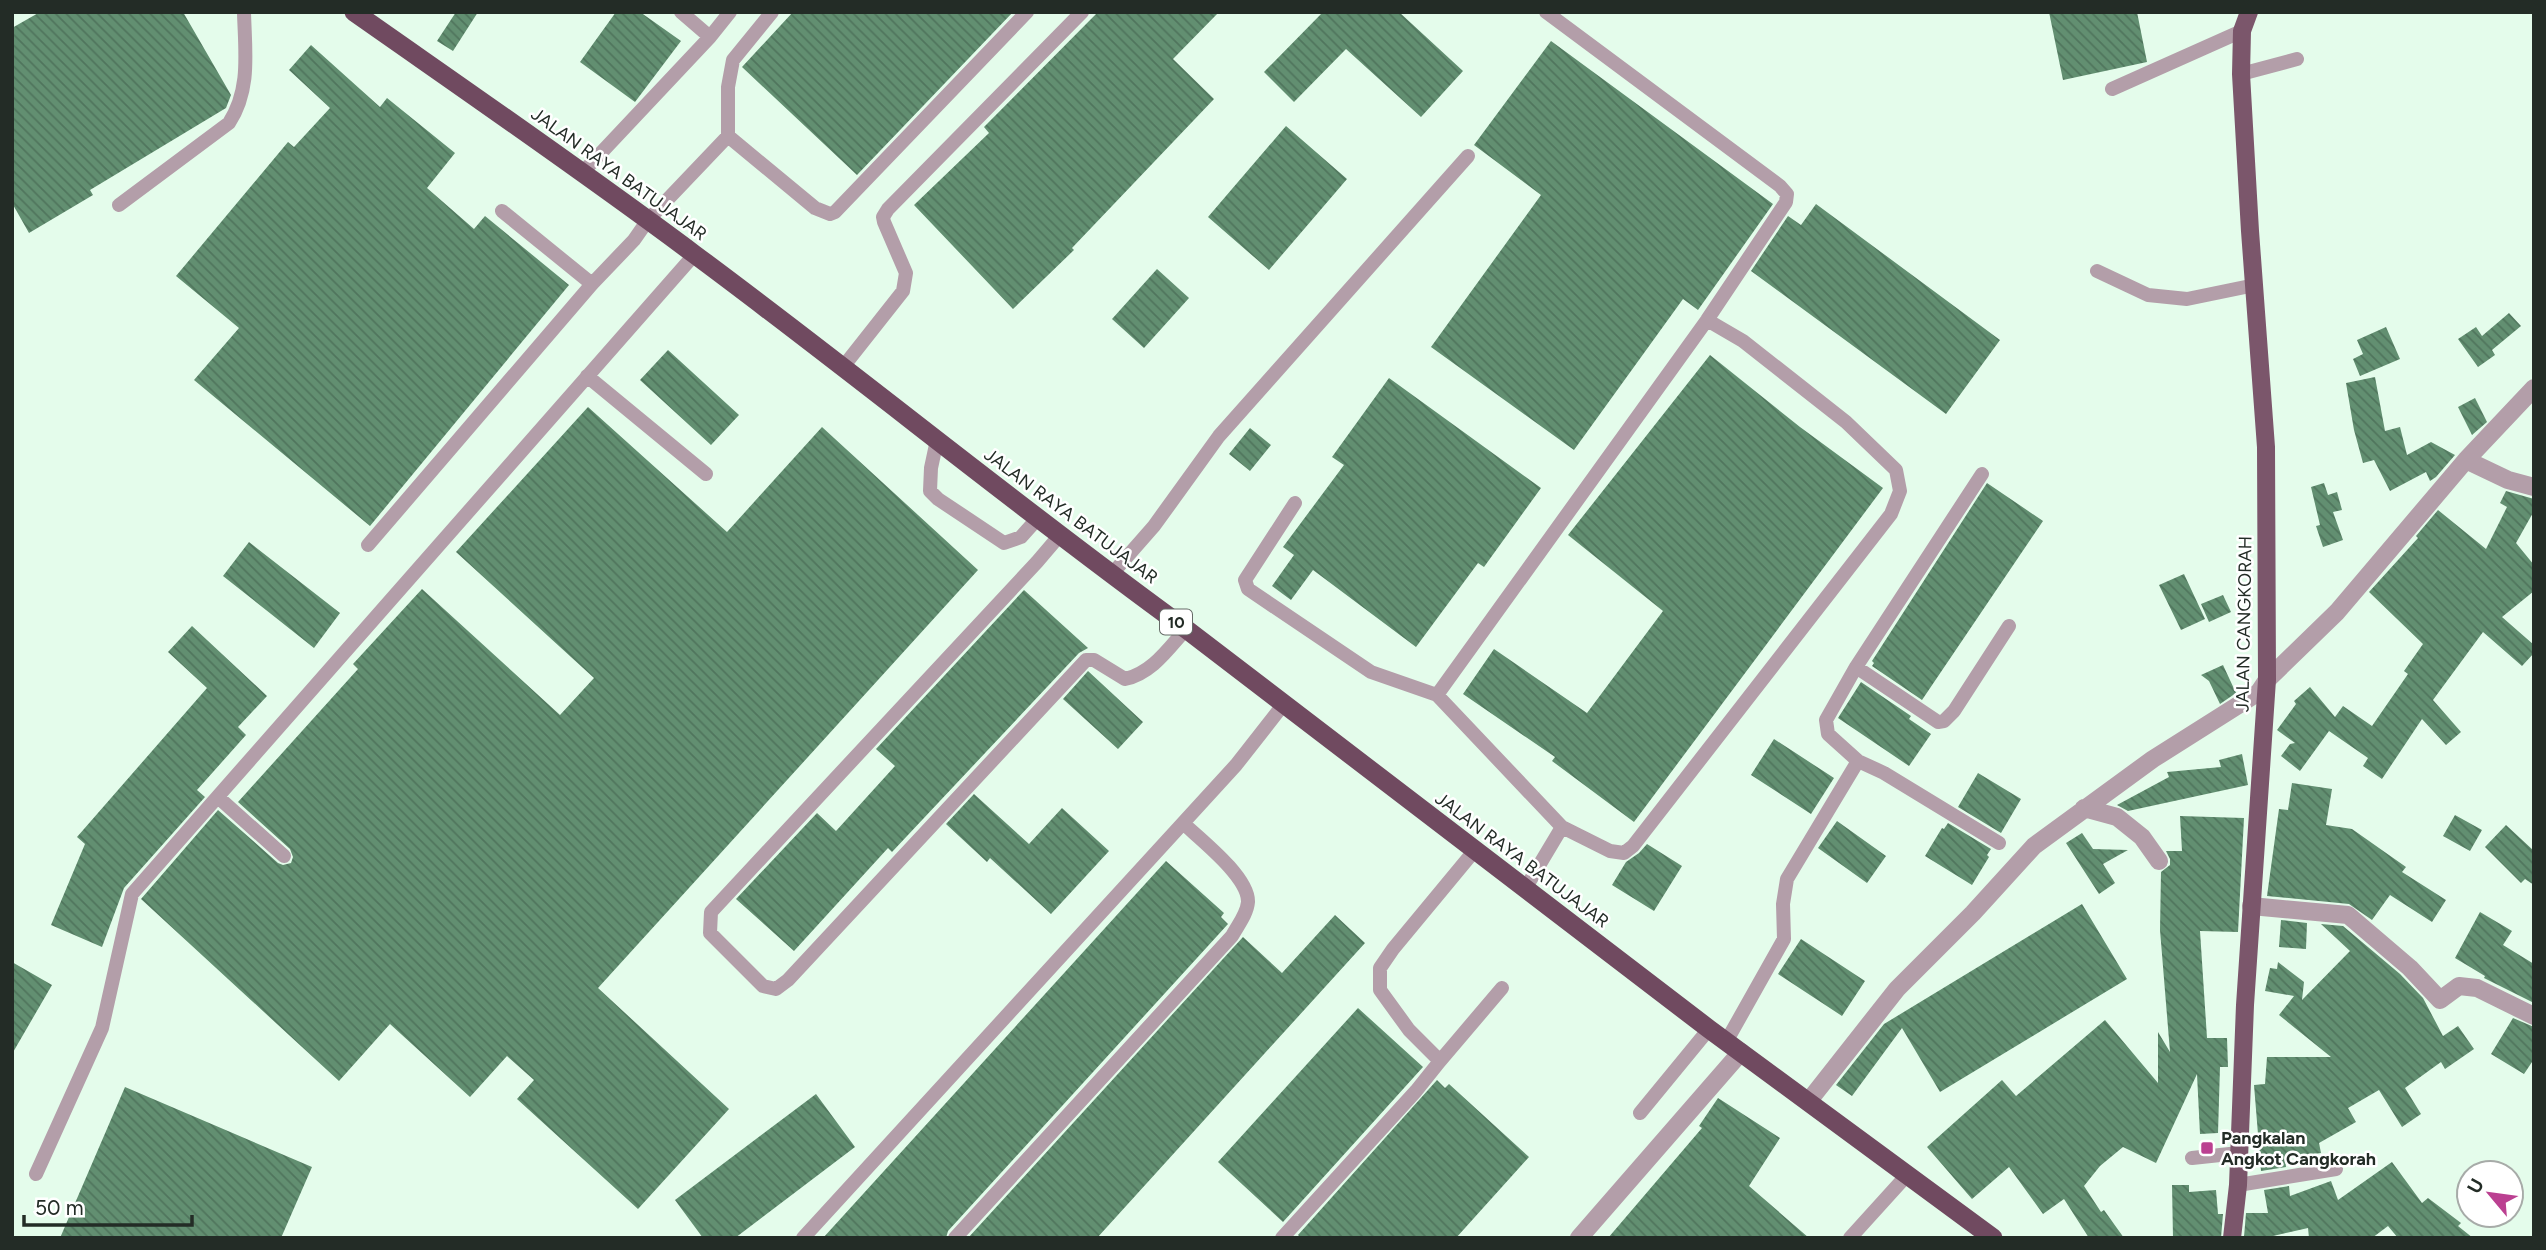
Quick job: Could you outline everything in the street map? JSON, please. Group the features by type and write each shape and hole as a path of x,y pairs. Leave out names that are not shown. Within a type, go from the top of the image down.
{"highway":[{"name":"JALAN RAYA BATUJAJAR","path":"354,12 695,254 1111,575 1186,629 1709,1029 1993,1238"}],"main road":[{"name":"JALAN CANGKORAH","path":"2232,1238 2238,1185 2251,906 2267,680 2266,447 2241,74 2242,30 2249,12"}],"street":[{"path":"1808,1102 1897,989 1973,913 2034,846 2153,759 2250,699 2337,612 2466,460 2534,388"},
{"path":"2466,460 2508,480 2534,487"},
{"path":"2084,808 2117,817 2143,837 2159,861"},
{"path":"2251,906 2348,915 2410,968 2441,1000 2459,986 2477,988 2534,1016"},
{"path":"1579,1238 1733,1047"}],"lane":[{"path":"119,205 229,123 235,114 240,106 245,78 244,12"},
{"path":"681,12 710,37"},
{"path":"583,172 710,37 730,12"},
{"path":"368,545 592,284 634,240 648,220 728,136 728,87 733,60 772,12"},
{"path":"728,136 815,208 830,214 835,212 1027,12"},
{"path":"843,367 903,291 906,273 883,217 888,209 1082,12"},
{"path":"1437,695 1707,320 1786,202 1787,194 1780,186 1546,12"},
{"path":"2112,89 2242,30"},
{"path":"2241,74 2297,60"},
{"path":"1111,575 1154,526 1219,436 1468,156"},
{"path":"502,211 592,284"},
{"path":"36,1174 102,1028 132,894 695,254"},
{"path":"2097,271 2148,295 2187,299 2255,285"},
{"path":"1295,503 1245,580 1248,589 1371,672 1437,695 1563,827 1611,851 1624,853 1633,846 1891,514 1900,491 1896,470 1846,422 1743,341 1707,320"},
{"path":"587,376 705,474"},
{"path":"937,440 931,468 930,491 937,499 1004,543 1021,537 1038,518"},
{"path":"1982,474 1856,667 1826,720 1828,734 1858,761 1884,773 1998,843"},
{"path":"1060,535 711,912 710,933 763,986 776,989 788,980 1086,660 1094,660 1125,679 1140,676 1153,666 1186,629"},
{"path":"1856,667 1938,722 1944,721 1954,711 2009,626"},
{"path":"803,1238 1236,765 1283,705"},
{"path":"1733,1047 1784,939 1783,904 1787,879 1858,761"},
{"path":"219,798 284,856"},
{"path":"955,1238 1232,936 1245,913 1248,900 1245,888 1234,872 1183,823"},
{"path":"1525,889 1563,827"},
{"path":"1440,1060 1409,1030 1380,990 1380,968 1475,850"},
{"path":"1282,1238 1416,1091 1502,988"},
{"path":"1640,1114 1709,1029"},
{"path":"2192,1158 2239,1153"},
{"path":"2238,1185 2336,1168"},
{"path":"1850,1238 1908,1174"}],"building":[{"path":"40,12 183,12 231,95 226,108 90,190 93,195 29,233 12,203 12,28"},
{"path":"456,12 478,12 453,51 437,41"},
{"path":"616,12 640,12 681,41 635,102 580,62"},
{"path":"793,12 1013,12 857,175 742,67"},
{"path":"1098,12 1219,12 1173,59 1214,99 1072,248 1074,250 1013,309 914,205 989,133 984,127"},
{"path":"1323,12 1399,12 1463,71 1421,117 1346,49 1294,102 1264,72"},
{"path":"2049,12 2137,12 2147,62 2063,80"},
{"path":"1551,41 1773,204 1698,310 1683,299 1574,450 1431,347 1541,195 1474,145"},
{"path":"311,45 380,107 387,98 455,153 427,188 474,229 485,216 569,285 370,526 194,380 239,328 176,276 288,142 294,147 330,108 289,70"},
{"path":"1286,126 1347,179 1269,270 1208,217"},
{"path":"1816,204 2000,340 1946,414 1751,271 1788,216 1801,225"},
{"path":"1157,269 1189,298 1144,348 1112,319"},
{"path":"2509,313 2521,326 2492,350 2495,355 2478,367 2458,339 2476,327 2482,336"},
{"path":"2386,327 2400,359 2360,376 2353,359 2363,354 2357,340"},
{"path":"668,350 739,415 711,445 640,380"},
{"path":"1710,355 1800,427 1883,488 1634,822 1552,761 1555,757 1463,694 1494,649 1587,713 1663,611 1568,535"},
{"path":"2375,377 2385,431 2400,427 2407,455 2431,442 2455,455 2430,481 2426,472 2390,491 2374,460 2363,463 2346,383"},
{"path":"1389,378 1541,488 1484,567 1478,563 1416,647 1313,570 1291,600 1272,586 1294,555 1283,547 1344,465 1332,457"},
{"path":"2475,398 2487,422 2472,435 2458,407"},
{"path":"588,407 727,532 822,427 978,570 598,988 729,1109 638,1209 517,1099 534,1080 507,1056 470,1097 390,1024 339,1081 141,899 218,810 278,863 291,863 293,857 290,849 238,802 358,669 353,664 422,589 560,715 594,678 456,552"},
{"path":"1250,428 1271,445 1250,471 1229,454"},
{"path":"1987,483 2043,521 1922,700 1872,666 1872,661"},
{"path":"2324,483 2328,495 2337,492 2342,510 2333,512 2343,540 2323,547 2316,526 2320,525 2311,487"},
{"path":"2506,491 2534,499 2534,511 2516,543 2534,565 2534,591 2502,617 2534,645 2534,653 2522,666 2483,632 2433,700 2461,732 2446,745 2422,719 2382,779 2363,766 2368,758 2329,731 2300,771 2281,756 2290,744 2295,743 2277,730 2296,704 2294,701 2310,687 2335,717 2343,706 2372,726 2408,674 2404,671 2423,644 2369,592 2418,538 2416,536 2438,510 2486,549 2507,507 2500,503"},
{"path":"249,542 340,613 314,648 223,576"},
{"path":"2184,574 2205,619 2181,630 2159,585"},
{"path":"1024,590 1088,648 1079,653 892,852 888,848 794,951 736,899 817,813 836,831 895,766 876,749"},
{"path":"2223,595 2231,612 2209,622 2201,604"},
{"path":"192,626 267,696 238,727 246,735 197,790 205,797 124,888 102,947 51,925 85,844 77,837 207,688 168,652"},
{"path":"2223,665 2236,693 2220,704 2209,681 2201,675"},
{"path":"1088,671 1143,722 1118,749 1063,699"},
{"path":"1861,682 1911,716 1909,719 1931,734 1909,766 1838,718"},
{"path":"1774,739 1834,778 1811,814 1751,775"},
{"path":"2242,754 2248,785 2128,811 2117,805 2169,777 2167,772 2221,767 2219,760"},
{"path":"1978,773 2021,799 2001,833 1958,807"},
{"path":"2292,783 2332,789 2326,825 2352,829 2406,867 2402,872 2446,900 2432,922 2390,895 2372,920 2349,904 2267,896 2279,809 2288,810"},
{"path":"974,794 1029,844 1062,808 1109,851 1051,914 990,858 987,862 946,824"},
{"path":"2455,815 2482,830 2470,851 2443,836"},
{"path":"2180,816 2244,818 2238,932 2200,931 2207,1038 2227,1038 2228,1067 2220,1067 2218,1133 2200,1134 2197,1074 2156,1163 2123,1147 2100,1166 2084,1186 2101,1212 2104,1210 2124,1238 2089,1238 2064,1199 2043,1214 2009,1167 1972,1199 1927,1147 2002,1080 2016,1096 2105,1020 2158,1083 2158,1032 2170,1052 2160,930 2161,872 2170,865 2166,851 2182,851"},
{"path":"1837,821 1886,856 1867,883 1818,848"},
{"path":"1948,823 1991,849 1972,885 1925,856"},
{"path":"2506,825 2534,851 2534,885 2525,879 2521,883 2485,847"},
{"path":"2082,833 2093,849 2128,850 2103,864 2115,883 2099,894 2066,843"},
{"path":"1647,844 1682,866 1654,911 1612,885 1626,862"},
{"path":"1166,861 1224,913 1221,917 1228,924 948,1231 946,1238 823,1238"},
{"path":"2082,904 2127,979 1940,1092 1902,1028 1852,1096 1836,1085 1884,1024"},
{"path":"2480,912 2512,931 2503,945 2534,964 2534,1003 2484,978 2485,976 2455,958"},
{"path":"1335,915 1365,943 1097,1238 968,1238 1243,937 1282,973"},
{"path":"2281,920 2307,923 2306,949 2279,947"},
{"path":"2321,924 2343,926 2400,974 2423,998 2443,1036 2458,1026 2474,1049 2445,1069 2441,1062 2405,1088 2421,1114 2402,1127 2379,1090 2348,1108 2356,1122 2319,1143 2321,1153 2285,1158 2286,1167 2261,1171 2254,1085 2265,1084 2267,1057 2331,1057 2279,1015 2294,996 2265,991 2270,968 2277,969 2278,962 2304,982 2302,1000 2350,951"},
{"path":"1801,939 1865,981 1842,1016 1778,974"},
{"path":"12,962 52,985 12,1054"},
{"path":"1358,1008 1423,1067 1283,1222 1218,1162"},
{"path":"2513,1018 2534,1027 2534,1059 2524,1074 2491,1054"},
{"path":"1437,1080 1445,1088 1449,1084 1529,1157 1456,1238 1301,1238 1298,1235"},
{"path":"125,1087 312,1167 281,1238 60,1238"},
{"path":"816,1094 855,1147 735,1238 703,1238 675,1200"},
{"path":"1718,1098 1780,1138 1749,1186 1809,1238 1608,1238 1702,1128 1699,1126"},
{"path":"2392,1162 2422,1203 2428,1198 2455,1218 2455,1229 2462,1229 2473,1238 2398,1238 2388,1226 2372,1238 2309,1238 2308,1228 2273,1236 2244,1237 2246,1213 2268,1213 2264,1190 2289,1186 2290,1196 2331,1181 2338,1200"},
{"path":"2172,1185 2189,1185 2189,1192 2216,1190 2218,1214 2223,1214 2221,1238 2173,1238"}],"place":[{"name":"Pangkalan Angkot Cangkorah","path":"2207,1148"}]}
